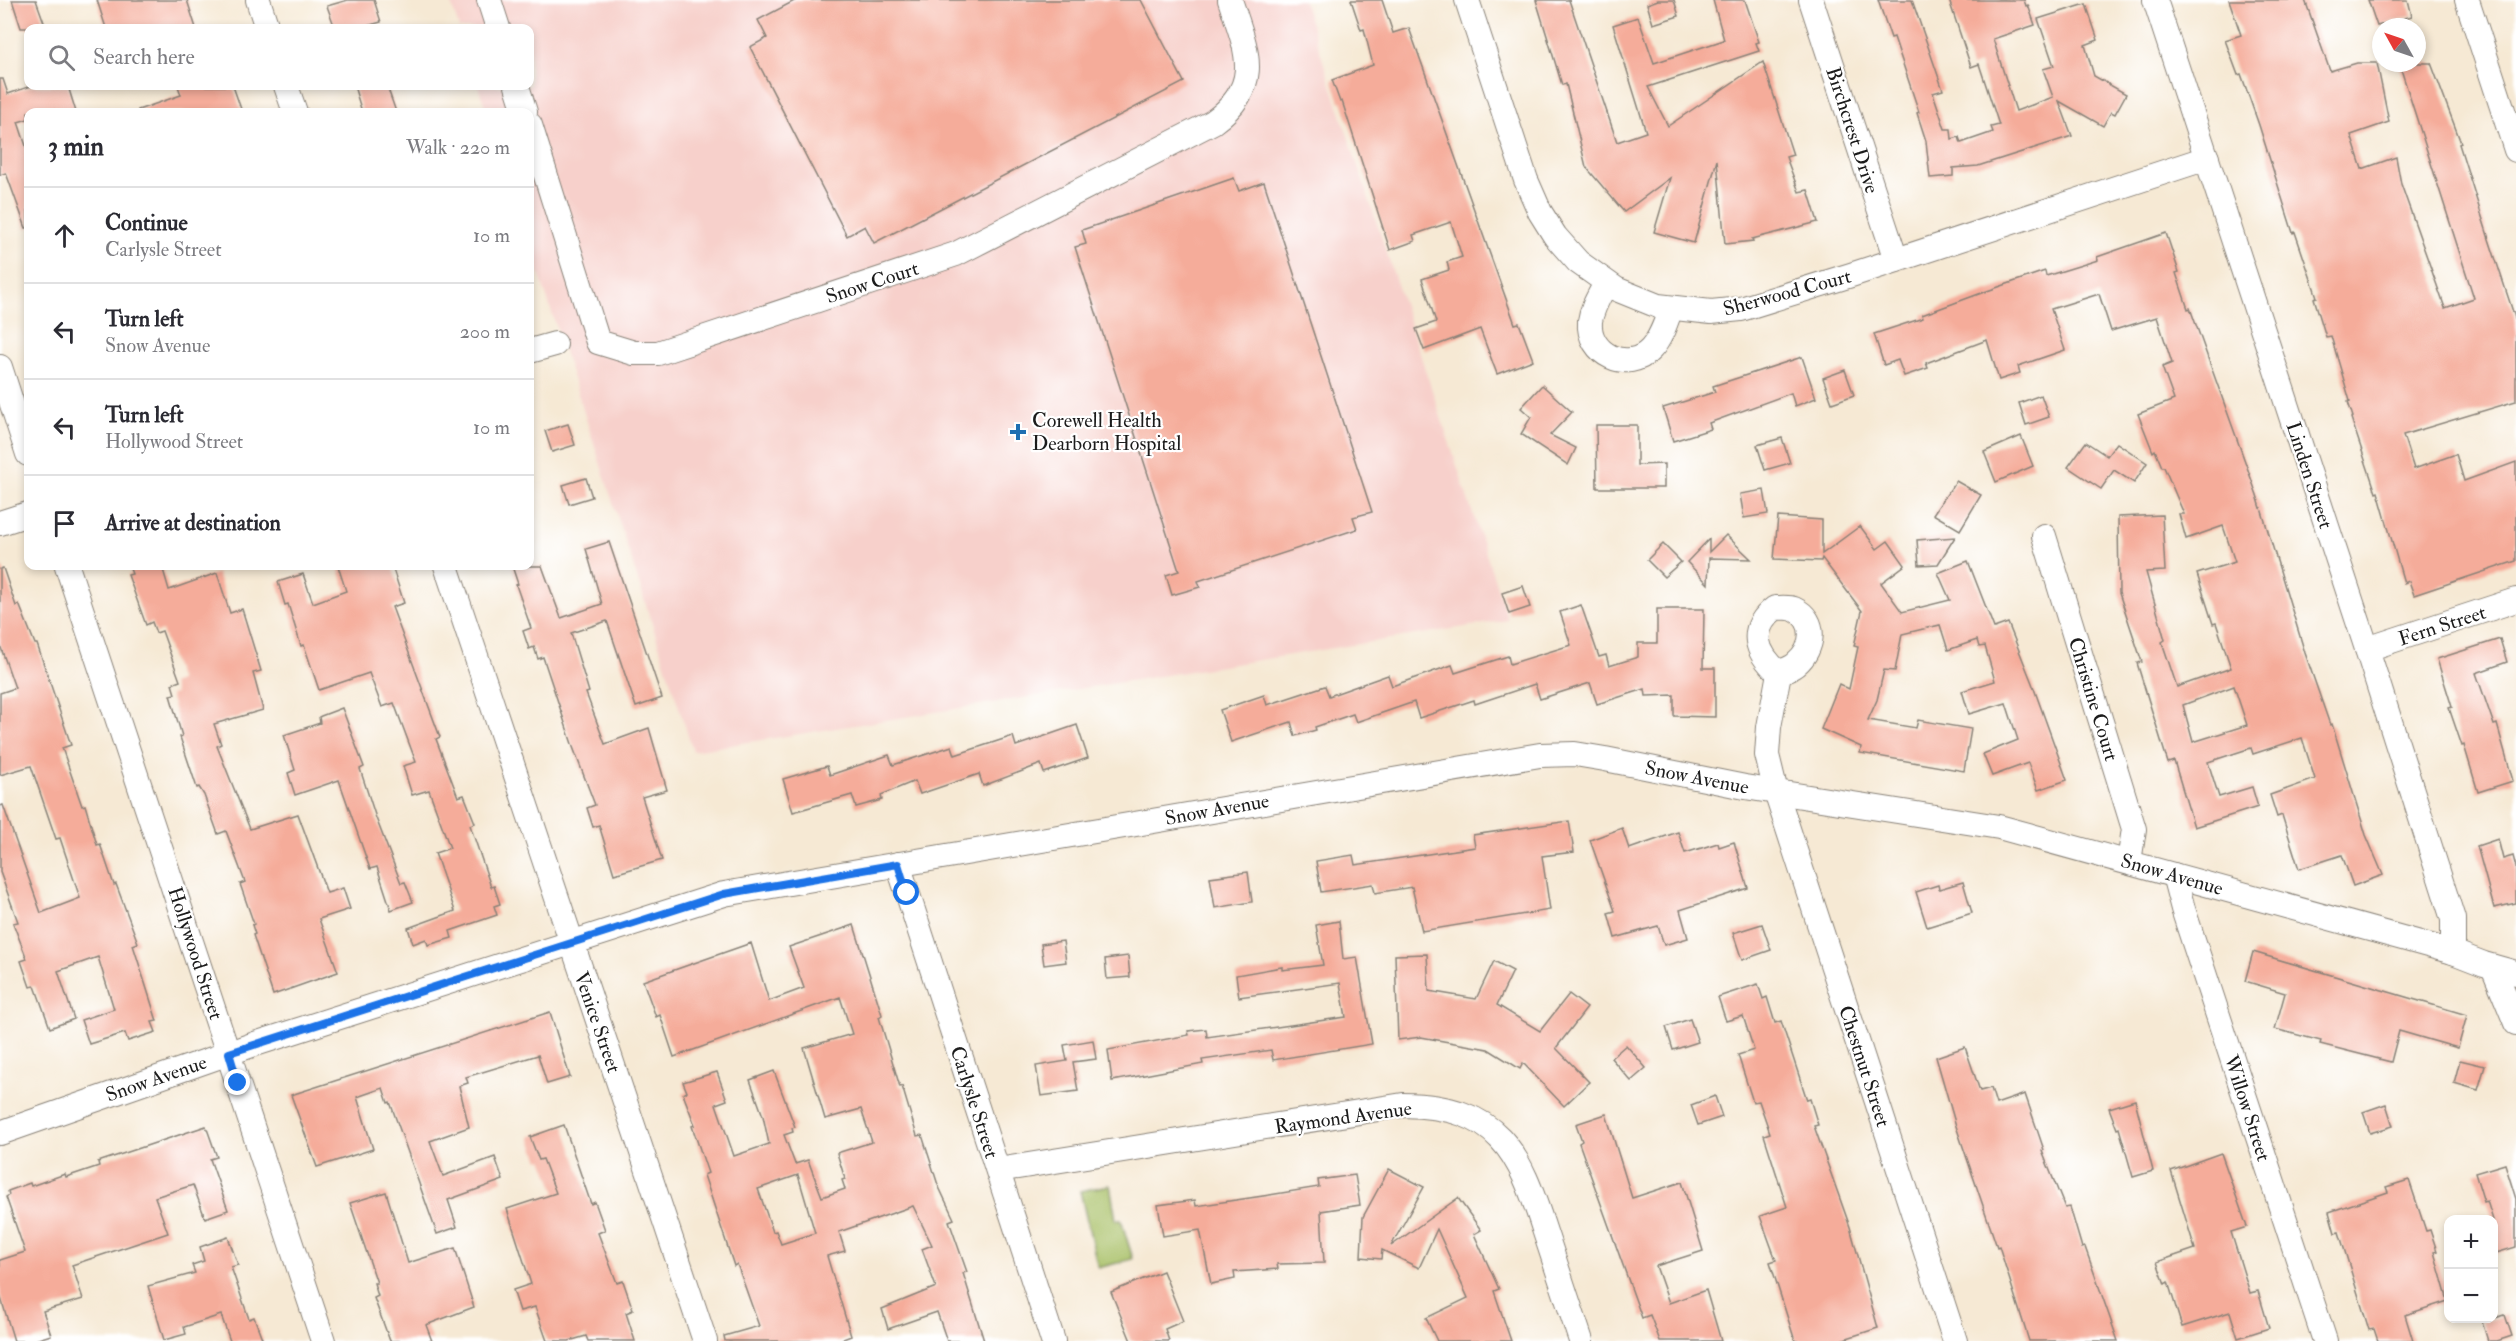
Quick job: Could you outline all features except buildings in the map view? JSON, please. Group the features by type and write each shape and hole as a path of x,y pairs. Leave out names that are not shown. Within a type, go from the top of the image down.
{"street":[{"path":"258,0 266,24"},
{"path":"489,0 497,24"},
{"name":"Snow Court","path":"534,138 598,342 634,353 658,353 956,254 1213,122 1239,97 1247,78 1247,59 1230,0"},
{"name":"Sherwood Court","path":"1467,0 1526,180 1540,212 1555,236 1578,262 1606,283 1638,299 1671,308 1711,312 1740,309 2206,158"},
{"name":"Birchcrest Drive","path":"1811,0 1896,260"},
{"name":"Linden Street","path":"2155,0 2453,919 2453,952"},
{"path":"2467,0 2516,150"},
{"path":"287,90 294,108"},
{"path":"518,90 524,108"},
{"path":"1606,283 1592,312 1590,324 1601,350 1611,358 1624,362 1637,359 1650,350 1660,336 1671,308"},
{"path":"534,350 555,344"},
{"path":"0,367 24,442"},
{"path":"0,523 24,515"},
{"name":"Christine Court","path":"2044,536 2134,829 2129,862"},
{"name":"Hollywood Street","path":"68,570 323,1341"},
{"name":"Venice Street","path":"447,570 705,1341"},
{"name":"Fern Street","path":"2367,649 2516,600"},
{"name":"Chestnut Street","path":"1779,672 1769,727 1767,755 1776,792 1955,1341"},
{"name":"Snow Avenue","path":"0,1133 229,1053 724,894 1540,755 1575,754 1776,792 1999,827 2453,952 2493,967"},
{"name":"Carlysle Street","path":"898,864 1053,1341"},
{"name":"Willow Street","path":"2174,875 2183,909 2325,1341"},
{"path":"2493,967 2516,973"},
{"path":"2493,967 2516,1023"},
{"name":"Raymond Avenue","path":"998,1170 1403,1106 1428,1106 1452,1110 1474,1118 1489,1128 1513,1154 1523,1169 1581,1341"}],"shaded area":[{"name":"Corewell Health Dearborn Hospital","path":"450,0 1303,0 1508,620 693,751 534,257 534,108 486,108 479,90 534,90 534,24 458,24"}],"green space":[{"path":"1110,1185 1116,1220 1121,1220 1133,1259 1098,1268 1080,1191"}],"place":[{"name":"Corewell Health Dearborn Hospital","path":"1018,432"}],"route":[{"path":"238,1083 229,1053 724,894 898,864 907,893"}]}
